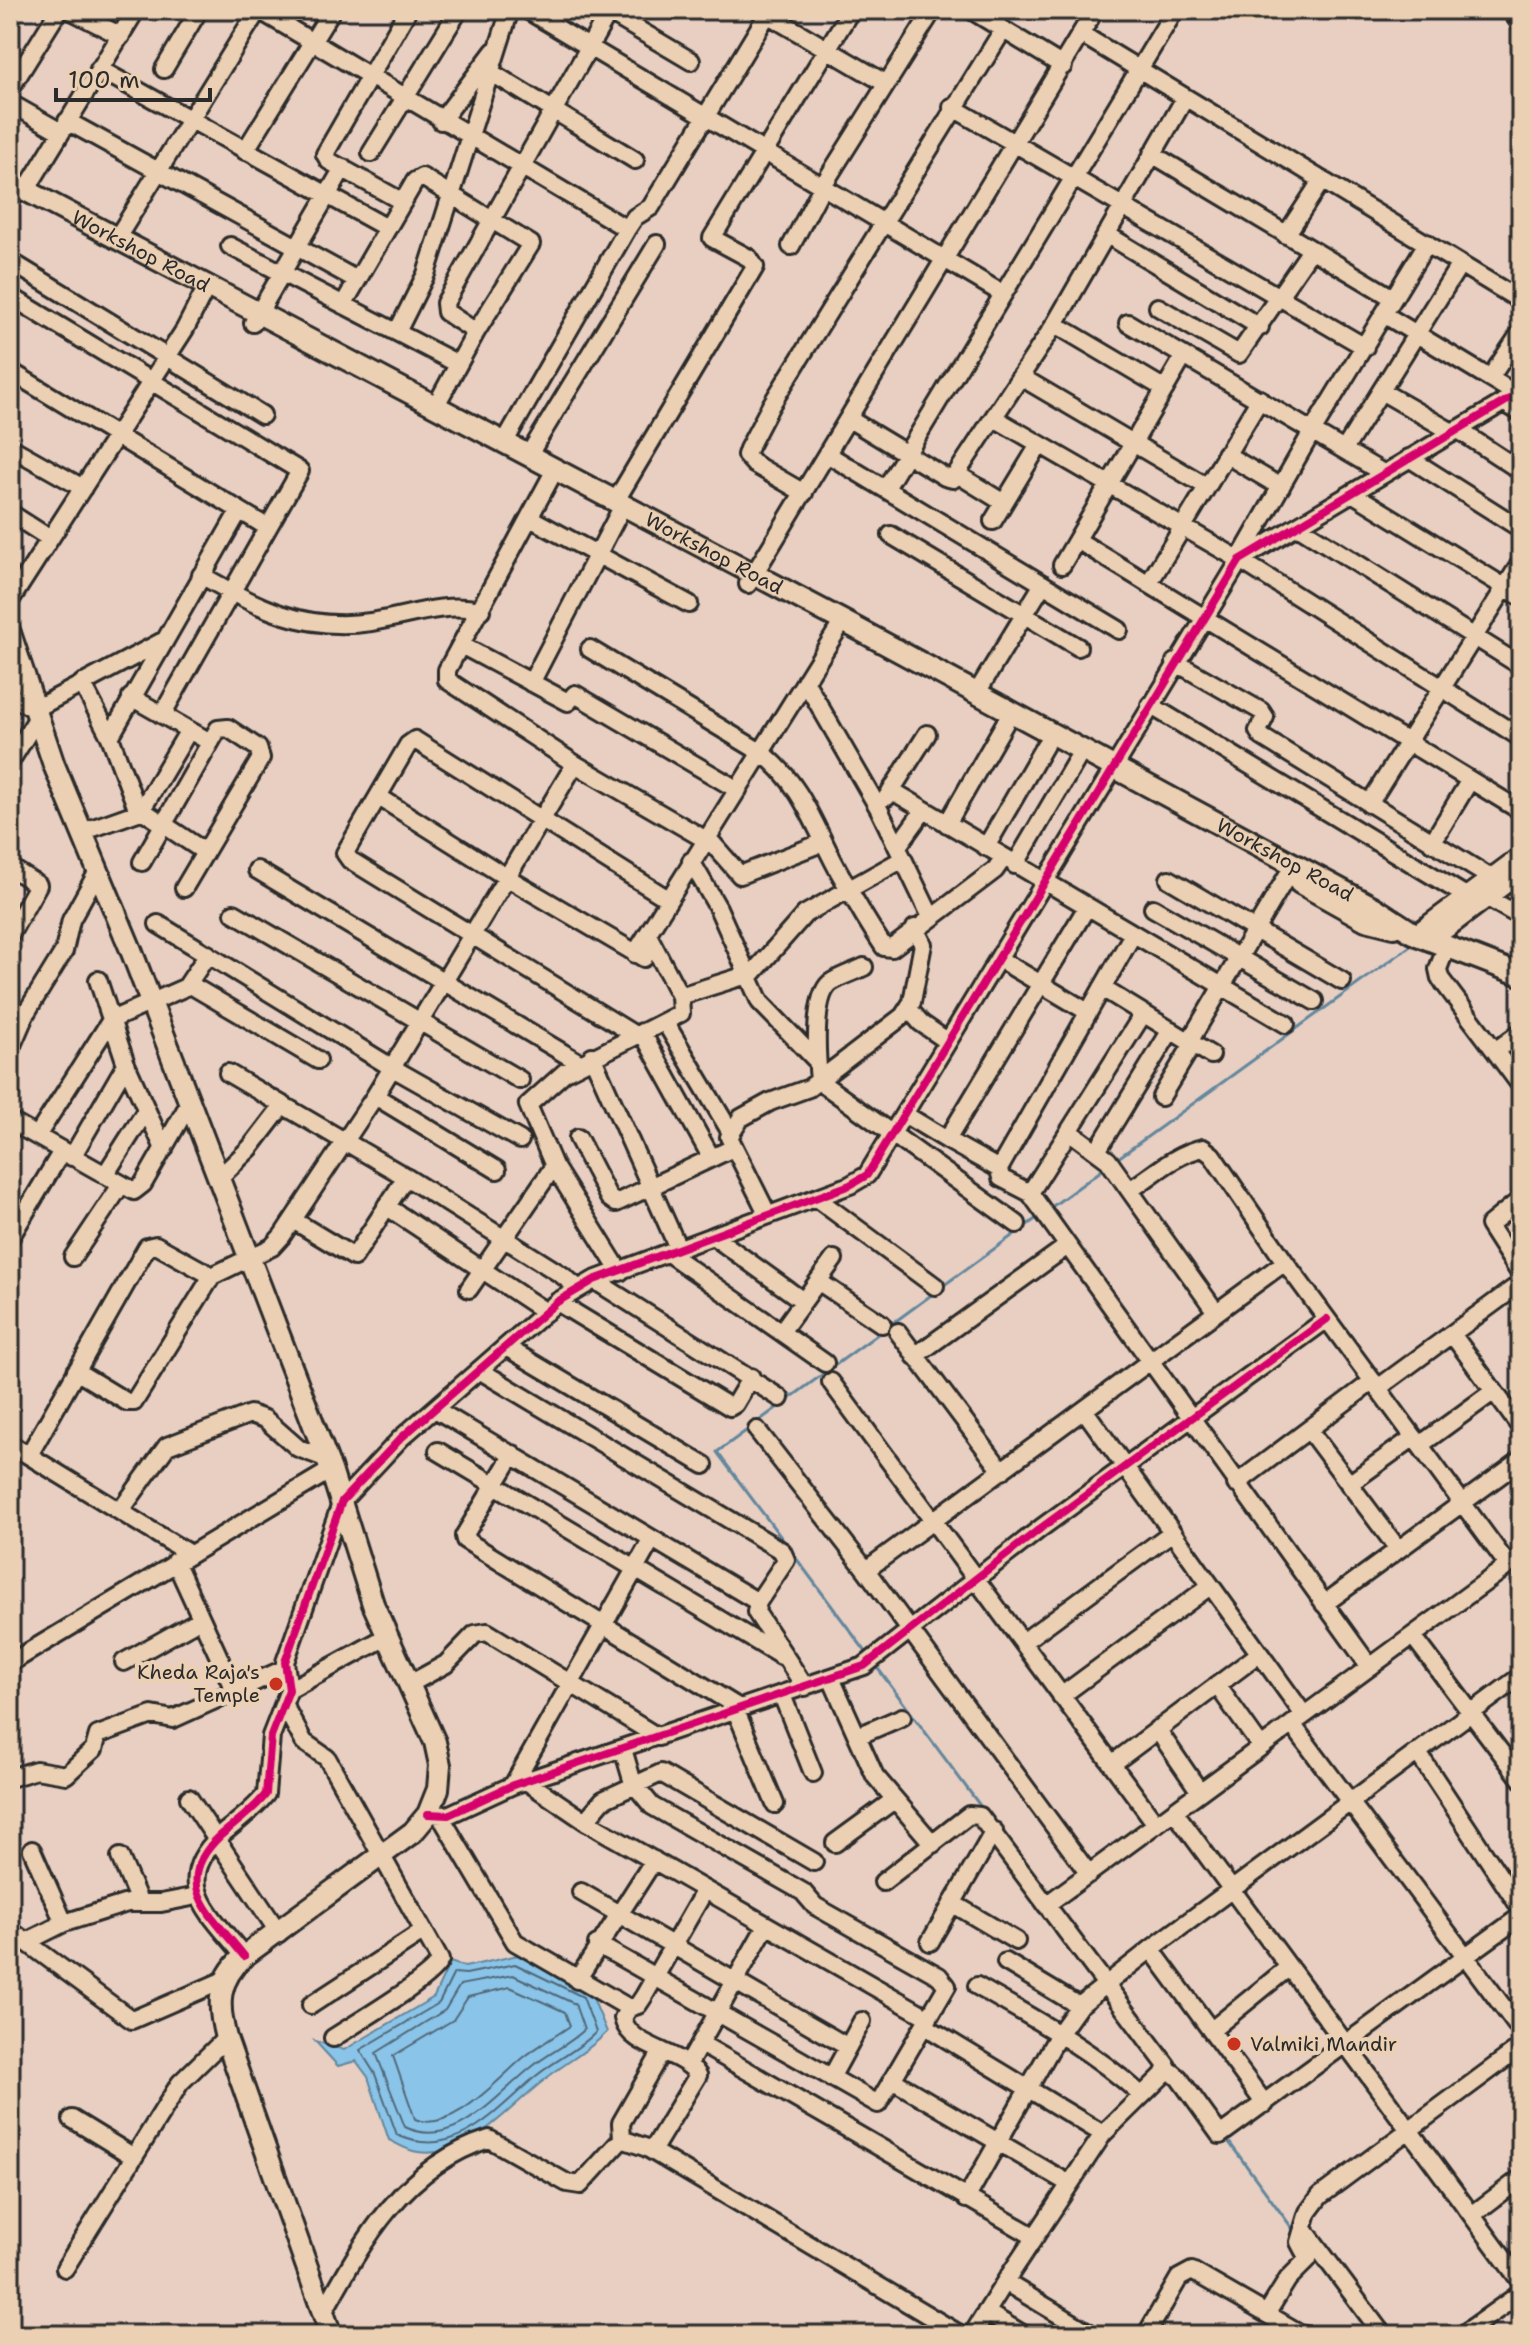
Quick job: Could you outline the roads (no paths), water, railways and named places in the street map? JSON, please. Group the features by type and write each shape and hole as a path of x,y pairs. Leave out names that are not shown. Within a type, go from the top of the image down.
{"main road":[{"name":"Workshop Road","path":"14,193 117,238 550,479 616,508"},
{"name":"Workshop Road","path":"14,193 202,296 256,318 504,443 616,508 840,627 1045,745 1076,761 1111,772 1373,907 1424,938"},
{"name":"Workshop Road","path":"840,627 976,694 1366,920 1424,938 1521,975"},
{"path":"10,633 82,832 190,1102 342,1501 386,1637 439,1757 440,1780 434,1816 382,1858 244,1956 224,1980 219,2005 226,2038 331,2335"}],"street":[{"path":"10,89 59,10"},
{"path":"70,10 121,36"},
{"path":"14,193 64,126 136,10"},
{"path":"164,69 199,10"},
{"path":"117,238 258,10 627,229"},
{"path":"245,151 332,10"},
{"path":"403,202 343,168 325,154 408,10"},
{"path":"371,153 459,10"},
{"path":"397,332 426,274 510,10"},
{"path":"527,10 1003,294"},
{"path":"531,683 597,554 616,508 755,267 749,258 712,238 851,10"},
{"path":"971,10 1063,66"},
{"path":"751,579 1095,10"},
{"path":"886,488 1175,10"},
{"path":"476,332 443,308 608,11 691,61"},
{"path":"504,443 627,229 635,217 651,207 766,11 885,83"},
{"path":"791,246 822,187 926,12"},
{"path":"804,493 754,464 746,455 771,405 952,107 1003,30"},
{"path":"1081,34 1521,301"},
{"path":"441,121 500,44"},
{"path":"99,69 387,228"},
{"path":"492,73 635,160"},
{"path":"849,419 950,479 957,474 996,419 1055,324 1185,98"},
{"path":"10,103 158,169 357,280"},
{"path":"952,107 1122,203 1365,347"},
{"path":"1152,154 1393,298"},
{"path":"256,318 343,168"},
{"path":"343,305 418,177 531,244 476,332 435,407"},
{"path":"1286,235 1322,180"},
{"path":"1106,234 1260,327"},
{"path":"333,2038 439,1965 439,1958 327,1758 304,1742 286,1697 284,1669 342,1501 401,1438 578,1288 816,1198 867,1175 1175,662 1240,560 1313,430 1427,243"},
{"path":"528,456 657,244"},
{"path":"230,246 458,364"},
{"path":"1158,307 1239,354 1311,250"},
{"path":"10,261 169,355 262,415"},
{"path":"1344,450 1460,264"},
{"path":"10,296 300,471 162,715"},
{"path":"10,601 169,355 202,296"},
{"path":"1385,315 1490,378 1513,396 1521,413"},
{"path":"1128,323 1383,473"},
{"path":"1055,324 1165,389"},
{"path":"1490,378 1521,332"},
{"path":"1062,565 1184,356"},
{"path":"10,371 267,527"},
{"path":"1021,377 1206,486"},
{"path":"1381,391 1521,471"},
{"path":"1240,560 1513,396"},
{"path":"1149,583 1260,399"},
{"path":"996,419 1240,560 1521,738"},
{"path":"993,521 1039,445"},
{"path":"10,447 83,488"},
{"path":"827,454 1119,630"},
{"path":"1225,454 1281,487"},
{"path":"1409,458 1521,529"},
{"path":"957,474 1004,503"},
{"path":"550,479 447,670 447,680 575,764 705,839 743,875 824,842"},
{"path":"1352,493 1521,597"},
{"path":"110,737 162,641 239,511"},
{"path":"10,513 49,538"},
{"path":"530,518 689,604"},
{"path":"1299,527 1521,666"},
{"path":"891,535 1078,647"},
{"path":"1077,540 1521,811"},
{"path":"1369,804 1521,562"},
{"path":"201,575 278,615 330,624 369,622 449,606 481,610"},
{"path":"976,694 1043,584"},
{"path":"635,954 840,627"},
{"path":"10,762 37,713 82,683 162,641"},
{"path":"461,645 568,702 575,694 738,790"},
{"path":"590,649 762,753 786,772 884,947 892,948 1009,861 1076,761"},
{"path":"1175,662 1261,711 1265,717 1258,731 1262,737 1491,878"},
{"path":"805,681 879,809 931,917"},
{"path":"82,683 110,737 131,800 141,811 205,852"},
{"path":"10,696 37,713"},
{"path":"131,697 210,742"},
{"path":"1150,705 1466,896"},
{"path":"947,824 1005,723"},
{"path":"142,862 222,726 262,752 184,888"},
{"path":"82,832 141,811 189,730"},
{"path":"879,809 927,734"},
{"path":"668,899 415,740 408,745 346,848 347,857 638,1034 711,1157"},
{"path":"986,847 1045,745"},
{"path":"76,1371 127,1402 134,1402 212,1276 272,1247 375,1096 575,764"},
{"path":"1432,843 1470,780"},
{"path":"891,790 1286,1024"},
{"path":"379,797 635,954 663,966"},
{"path":"680,996 758,969 805,914 900,852 924,810"},
{"path":"1424,938 1466,896 1521,855"},
{"path":"691,861 718,908 746,975 766,1012 817,1061"},
{"path":"257,870 586,1060 648,1185 673,1250 825,1363"},
{"path":"10,1050 26,1013 64,951 71,920 98,871"},
{"path":"10,935 38,885 12,872"},
{"path":"1161,1097 1287,876"},
{"path":"1424,938 1519,877"},
{"path":"1169,879 1342,981"},
{"path":"1488,898 1521,917"},
{"path":"947,1140 1087,907"},
{"path":"1153,908 1314,1001"},
{"path":"234,913 520,1080"},
{"path":"158,924 391,1067 520,1140"},
{"path":"578,1138 612,1201 620,1201 711,1157 732,1139 751,1113 819,1081 909,1009 923,944 915,928"},
{"path":"1133,934 999,1169 1001,1178 1039,1205 1148,1362 1370,1667"},
{"path":"620,1272 554,1166 528,1105 549,1084 586,1060 681,1013 680,996 648,935"},
{"path":"1424,938 1440,978 1521,1086"},
{"path":"37,1136 111,1020 189,984 208,954"},
{"path":"999,959 1088,1012"},
{"path":"864,967 834,981 823,994 817,1061 819,1081 1017,1224"},
{"path":"98,980 126,1064 164,1149"},
{"path":"189,984 318,1060"},
{"path":"1102,988 1211,1055"},
{"path":"909,1009 921,1023 947,1041"},
{"path":"1039,1205 1069,1131 1143,1014"},
{"path":"665,1022 732,1139 768,1215"},
{"path":"1106,1159 1171,1030"},
{"path":"1495,1051 1521,1033"},
{"path":"10,1238 126,1064"},
{"path":"228,1073 504,1237 578,1288"},
{"path":"375,1096 497,1170"},
{"path":"10,1121 121,1185 139,1189 190,1102"},
{"path":"219,1178 250,1148 283,1105"},
{"path":"105,1175 145,1112"},
{"path":"904,1114 999,1169"},
{"path":"1069,1131 1106,1159 1216,1312"},
{"path":"1049,1903 1515,1560 1462,1503 1285,1262 1212,1155 1203,1148 1174,1159 1130,1190"},
{"path":"469,1289 554,1166"},
{"path":"293,1220 354,1257 406,1177"},
{"path":"73,1257 121,1185"},
{"path":"816,1198 935,1286"},
{"path":"1521,1199 1489,1225 1521,1275"},
{"path":"386,1206 481,1270 730,1407 751,1377"},
{"path":"713,1236 803,1301"},
{"path":"29,1455 147,1247 156,1245 212,1276"},
{"path":"915,1356 1066,1247"},
{"path":"781,1332 834,1259"},
{"path":"866,1570 1285,1262"},
{"path":"594,1280 780,1398"},
{"path":"818,1281 882,1324"},
{"path":"1236,1484 1521,1283"},
{"path":"629,2008 515,1942 434,1816 520,1783 782,1695 873,1661 976,1578 1327,1319"},
{"path":"898,1332 1002,1471"},
{"path":"1452,1334 1521,1428"},
{"path":"506,1347 704,1465"},
{"path":"479,1370 782,1551 784,1563 758,1602 758,1618 805,1687"},
{"path":"831,1382 1156,1824"},
{"path":"1349,1484 1494,1391"},
{"path":"435,1409 758,1602"},
{"path":"1085,1411 1259,1654 1298,1720 1353,1801 1521,2031"},
{"path":"121,1510 167,1446 250,1414 265,1419 303,1451 328,1464"},
{"path":"757,1430 866,1570 1089,1874"},
{"path":"1309,1430 1398,1549"},
{"path":"10,1444 121,1510 182,1557 199,1620 234,1690"},
{"path":"438,1451 789,1660"},
{"path":"513,1454 464,1536 465,1540 738,1710 775,1804"},
{"path":"1324,1604 1521,1460"},
{"path":"10,1663 328,1464"},
{"path":"1023,1642 1171,1533"},
{"path":"520,1783 652,1539"},
{"path":"1061,1696 1210,1586"},
{"path":"124,1662 199,1620"},
{"path":"408,1685 446,1664 475,1634 487,1632 658,1737"},
{"path":"1413,1636 1521,1779"},
{"path":"244,1956 197,1896 196,1874 217,1840 266,1794 271,1736 286,1697 386,1637"},
{"path":"1112,1764 1259,1654"},
{"path":"10,1778 36,1770 66,1775 93,1751 96,1736 152,1715 173,1719 284,1669"},
{"path":"966,2199 1059,2034 1079,2006 1231,1889 1521,1676"},
{"path":"831,1678 875,1776 933,1844"},
{"path":"1217,1685 1261,1747"},
{"path":"782,1695 813,1773"},
{"path":"858,1736 902,1717"},
{"path":"1157,1729 1200,1792"},
{"path":"597,1944 878,2104 947,1986 943,1978 819,1909 803,1892 645,1800 633,1783 623,1749"},
{"path":"1418,1753 1521,1909"},
{"path":"585,1821 603,1800 633,1783 658,1773 671,1775 814,1862"},
{"path":"520,1783 927,2022 1029,2090 1103,2134"},
{"path":"189,1798 279,1933"},
{"path":"835,1843 894,1800"},
{"path":"1174,1811 1521,2282"},
{"path":"883,1882 972,1814 983,1817 1108,1981 1167,2068 1179,2078 1222,2133 1521,1916"},
{"path":"930,1942 994,1831"},
{"path":"32,1850 64,1923"},
{"path":"120,1857 139,1901"},
{"path":"577,1980 597,1944 621,1914 654,1860"},
{"path":"652,2151 697,2078 688,2065 626,2028 623,2018 629,2008 638,2005 705,1890"},
{"path":"581,1892 848,2047"},
{"path":"26,1942 64,1923 139,1901 161,1903 197,1896"},
{"path":"952,1903 1016,1941"},
{"path":"688,2065 766,1926"},
{"path":"10,1930 132,2020 224,1980"},
{"path":"311,2005 424,1931"},
{"path":"1151,1949 1213,2029 1265,2104"},
{"path":"1006,1962 1079,2006"},
{"path":"1213,2029 1289,1967"},
{"path":"977,1986 1059,2034 1118,2074 1140,2094"},
{"path":"831,2078 862,2021"},
{"path":"65,2268 180,2083 226,2038"},
{"path":"701,2044 1035,2237"},
{"path":"1267,2313 1288,2279 1307,2261 1302,2237 1308,2212 1320,2196 1521,2047"},
{"path":"323,2313 386,2208 446,2158 489,2139 567,2183 580,2185 622,2139 621,2123 662,2051"},
{"path":"972,2335 1068,2183 1103,2134 1167,2068"},
{"path":"894,2081 1068,2183"},
{"path":"72,2119 134,2157"},
{"path":"622,2139 652,2151 961,2335"},
{"path":"1472,2215 1521,2178"},
{"path":"1302,2237 1383,2335"},
{"path":"1146,2335 1186,2272 1201,2274 1303,2335"},
{"path":"1005,2282 1093,2335"},
{"path":"1462,2335 1521,2293"},
{"path":"986,2312 1024,2335"}],"water":[{"path":"518,1955 590,1991 607,2032 471,2140 437,2152 414,2151 389,2140 368,2077 356,2061 338,2066 315,2041 344,2050 434,1997 450,1962 465,1967"}],"waterway":[{"path":"1114,1161 1416,942"},
{"path":"1050,1208 1105,1168"},
{"path":"940,1288 1041,1215"},
{"path":"889,1326 934,1293"},
{"path":"756,1423 882,1331"},
{"path":"750,1428 717,1452 786,1544"},
{"path":"790,1550 869,1656"},
{"path":"876,1666 984,1811"},
{"path":"1226,2138 1295,2232"},
{"path":"1314,2258 1371,2335"}],"railway":[{"path":"1500,10 1521,38"}],"place":[{"name":"Kheda Raja's Temple","path":"276,1684"},
{"name":"Valmiki Mandir","path":"1234,2044"}]}
